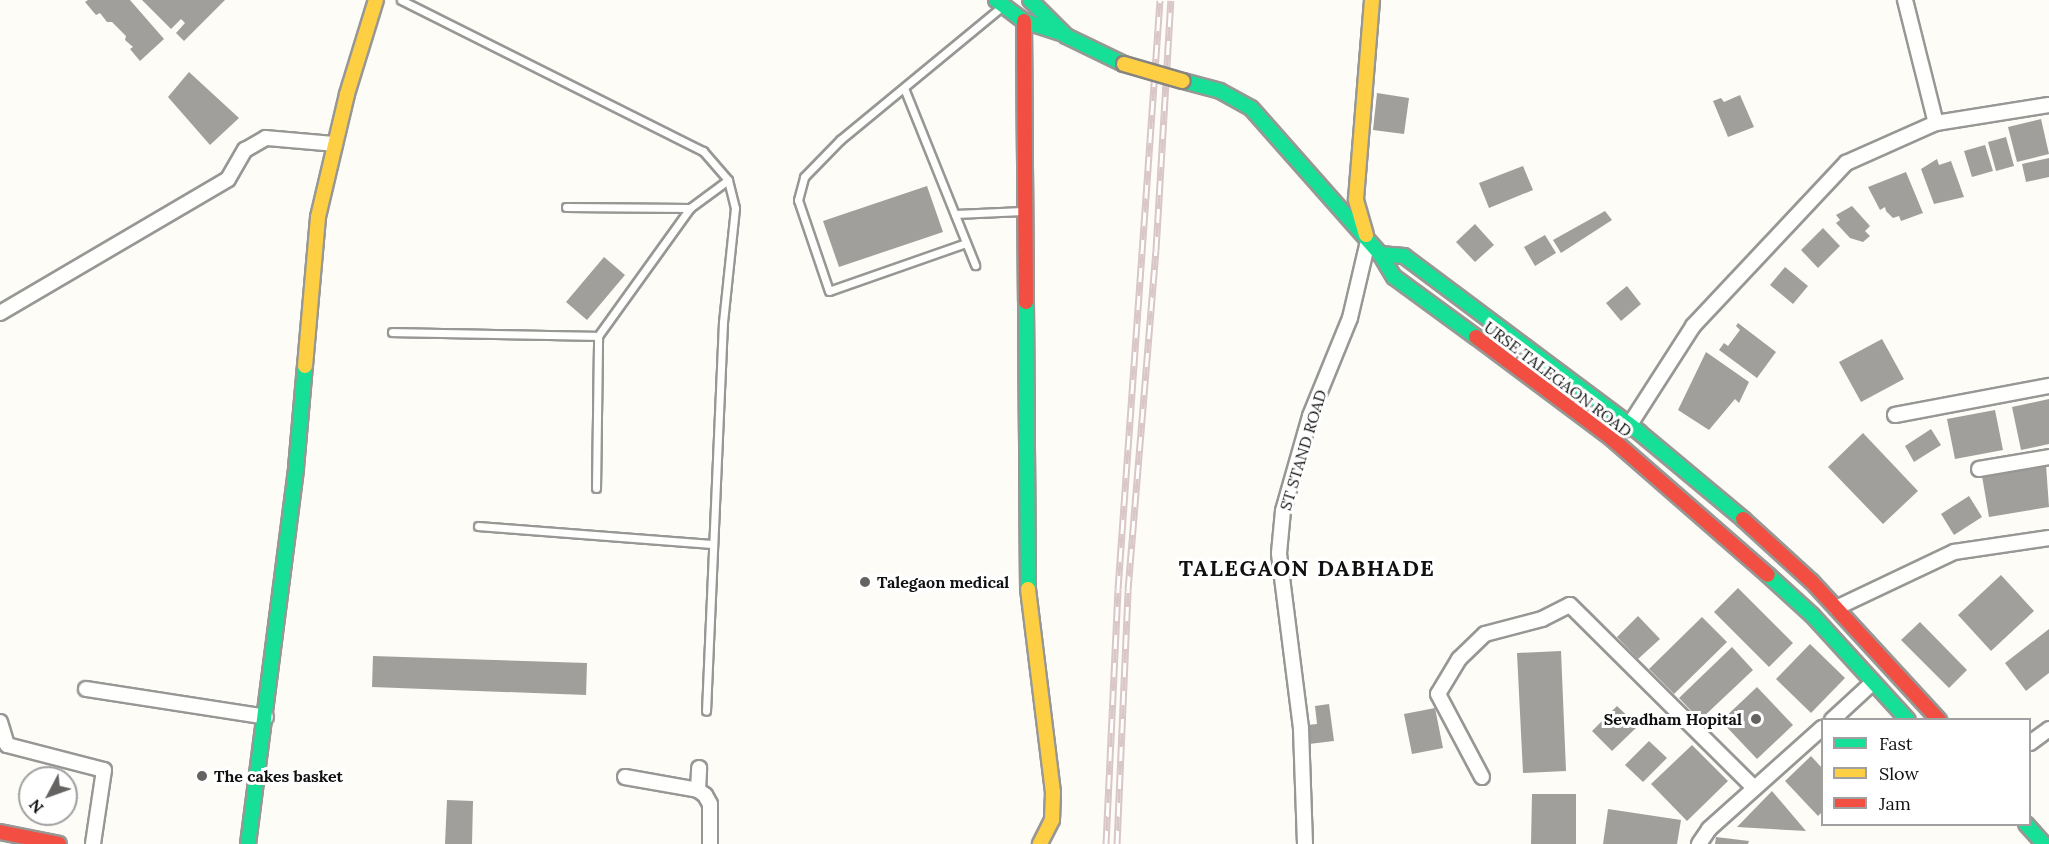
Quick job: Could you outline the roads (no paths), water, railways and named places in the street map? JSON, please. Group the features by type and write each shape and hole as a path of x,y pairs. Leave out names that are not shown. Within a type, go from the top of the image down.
{"main road":[{"path":"248,844 296,468 318,217 335,144 376,0"},
{"path":"1030,0 1066,36"},
{"path":"1368,241 1356,199 1372,0"},
{"path":"999,3 1024,21 1066,36"},
{"path":"1024,21 1023,211 1028,615 1053,792 1052,820 1040,844"},
{"name":"URSE TALEGAON ROAD","path":"1066,36 1124,64 1220,92 1251,108 1380,254 1394,277 1618,444 1773,578 1812,615 1871,684 1906,718"},
{"path":"1380,254 1404,256 1630,425 1735,512 1836,608 1937,718"},
{"path":"2027,826 2044,844"},
{"path":"0,832 59,844"}],"street":[{"path":"1905,0 1936,123"},
{"path":"1618,444 1693,326 1846,163 1936,123 2049,105"},
{"path":"0,313 228,178 245,150 266,138 335,144"},
{"name":"ST STAND ROAD","path":"1305,844 1301,728 1280,543 1283,511 1310,416 1350,318 1368,241"},
{"path":"1895,415 2049,386"},
{"path":"1979,469 2049,457"},
{"path":"1836,608 1954,552 2049,538"},
{"path":"1482,777 1438,694 1459,659 1485,634 1542,618 1570,605 1754,789"},
{"path":"1834,718 1871,684"},
{"path":"86,689 266,717"},
{"path":"0,722 7,745 104,770 93,844"},
{"path":"1698,844 1709,829 1821,729"},
{"path":"2031,743 2049,729"},
{"path":"698,790 699,768"},
{"path":"626,777 698,790 710,804 710,844"}],"lane":[{"path":"401,0 703,152 728,180 735,208 723,322 711,544 706,711"},
{"path":"966,243 829,291 798,200 804,177 840,140 904,88 999,3"},
{"path":"904,88 975,265"},
{"path":"597,488 598,336 690,208 728,180"},
{"path":"566,207 690,208"},
{"path":"955,214 1023,211"},
{"path":"392,332 598,336"},
{"path":"478,526 711,544"}],"railway":[{"path":"1106,844 1118,589 1160,0"},
{"path":"1117,844 1128,590 1156,250 1171,0"}],"place":[{"name":"Talegaon medical","path":"865,582"},
{"name":"Sevadham Hopital","path":"1756,719"},
{"name":"The cakes basket","path":"202,776"}],"district":[{"name":"TALEGAON DABHADE","path":"1307,569"}]}
